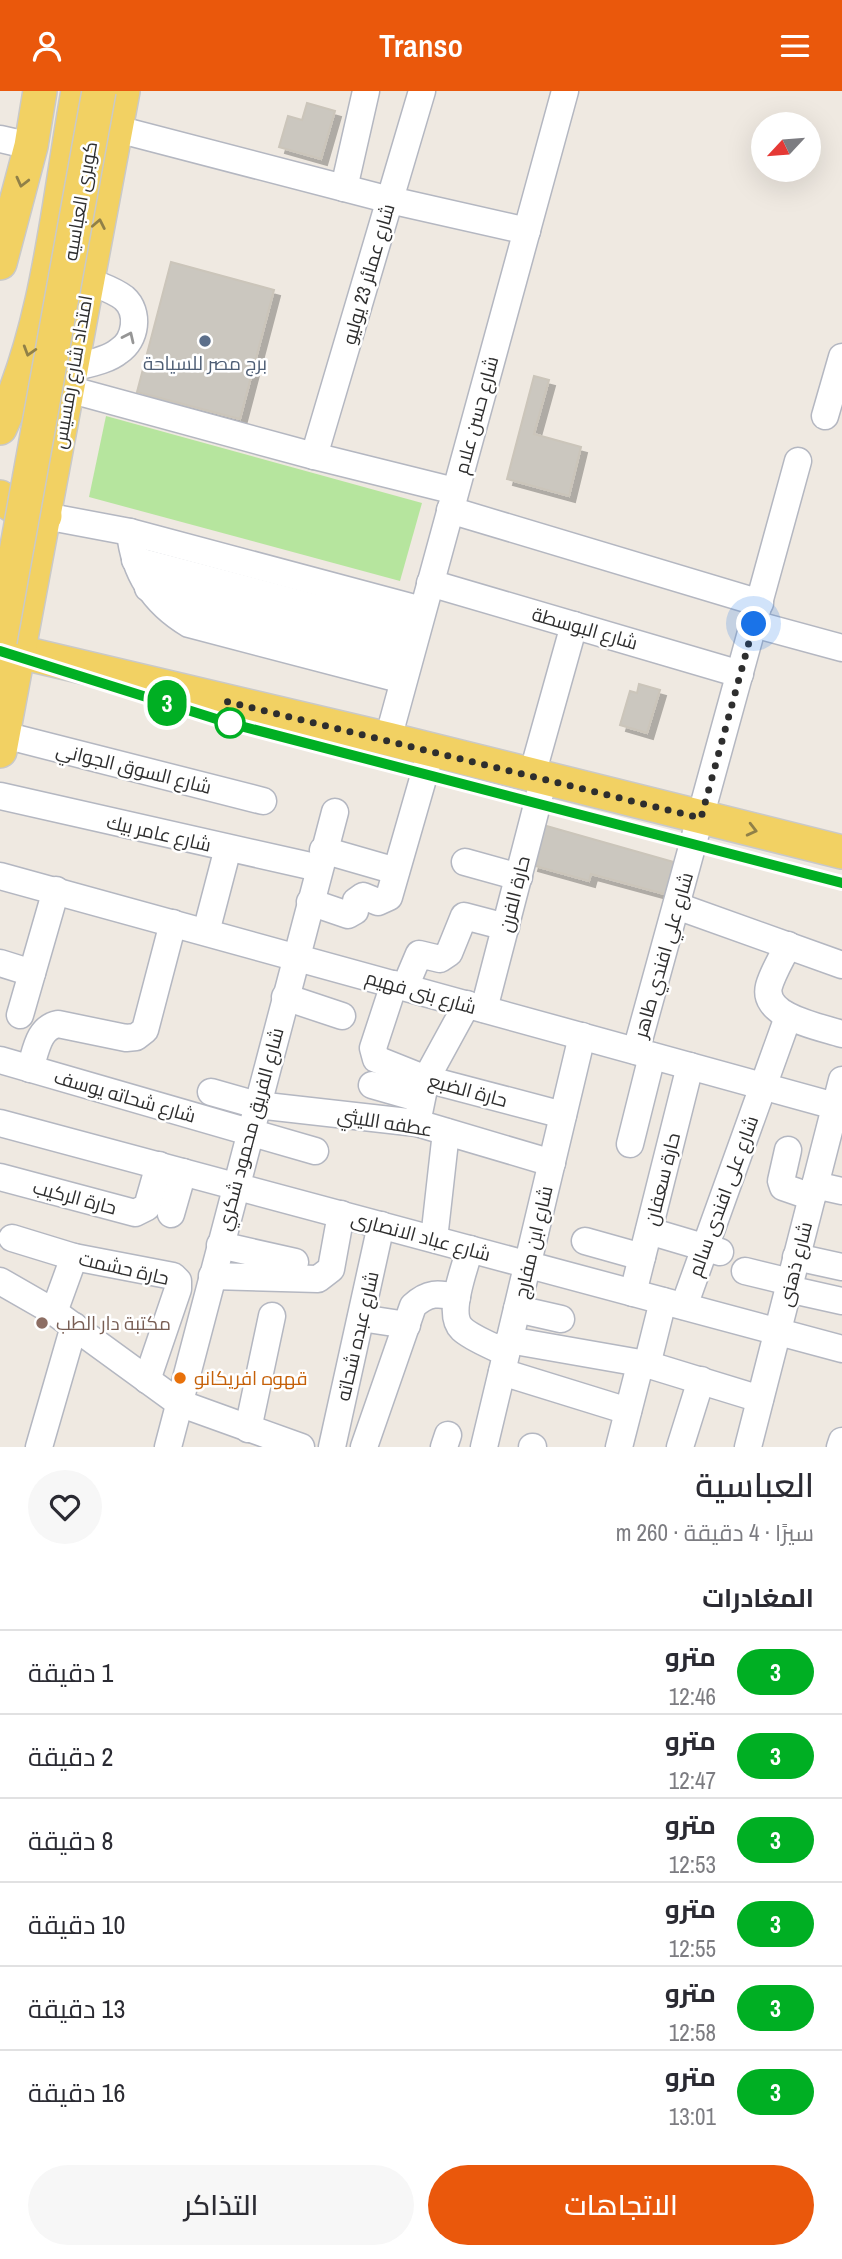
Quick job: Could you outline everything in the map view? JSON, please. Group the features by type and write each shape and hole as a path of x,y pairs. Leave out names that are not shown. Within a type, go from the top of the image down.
{"main road":[{"path":"0,263 16,142 40,91"},
{"name":"كوبرى العباسيه","path":"0,428 21,377 38,316 78,91"},
{"name":"كوبرى العباسيه","path":"6,649 99,91"},
{"name":"امتداد شارع رمسيس","path":"6,649 46,516 123,91"},
{"path":"0,497 19,510 46,516"},
{"path":"2,743 6,649 388,739 842,852"}],"street":[{"path":"344,188 366,91"},
{"name":"شارع عمائر 23 يوليو","path":"314,457 422,91"},
{"name":"شارع حسن علام","path":"388,739 565,91"},
{"path":"117,129 390,200 527,232"},
{"path":"70,379 119,352 126,345 134,327 131,307 125,299 89,281"},
{"path":"825,416 842,357"},
{"path":"70,379 452,500 757,613 842,649"},
{"name":"شارع علي افندي طاهر","path":"630,1144 644,1054 677,906 798,461"},
{"path":"46,516 130,532 413,645"},
{"path":"130,532 135,560 148,588 413,645"},
{"path":"135,560 413,645"},
{"name":"شارع البوسطة","path":"430,583 740,674"},
{"name":"حارة الفرن","path":"421,1100 476,1007 506,927 574,625"},
{"name":"شارع السوق الجواني","path":"2,743 263,801"},
{"path":"310,902 352,914 359,898 363,896 379,902 389,897 431,751"},
{"name":"شارع عامر بيك","path":"0,796 228,848 396,871"},
{"name":"شارع الفريق محمود شكري","path":"168,1447 335,812"},
{"path":"206,932 228,848"},
{"path":"465,862 519,877"},
{"name":"شارع بنى فهيم","path":"0,876 839,1107"},
{"path":"20,1015 56,890"},
{"path":"677,906 842,965"},
{"path":"400,986 419,954 440,959 449,953 464,916 506,927"},
{"path":"30,1069 42,1033 49,1026 58,1024 126,1038 136,1037 145,1030 173,923"},
{"path":"788,945 768,989 771,1001 778,1011 788,1017 842,1034"},
{"path":"0,963 32,973"},
{"name":"حارة الضبع","path":"400,986 373,1048 376,1059 421,1100 563,1115"},
{"path":"285,997 342,1016"},
{"name":"شارع على افندى سالم","path":"673,1303 712,1250 762,1086 788,1017"},
{"name":"شارع ابن مفارج","path":"484,1447 582,1036"},
{"name":"شارع شحاته يوسف","path":"0,1060 314,1151"},
{"name":"حارة سعفان","path":"633,1293 690,1066"},
{"name":"شارع ذهنى","path":"748,1447 813,1191 839,1107 842,1080"},
{"path":"372,1085 421,1100"},
{"name":"عطفه الليثي","path":"211,1092 257,1105 421,1100 446,1132 552,1163"},
{"name":"شارع عباد الانصارى","path":"0,1123 842,1349"},
{"path":"434,1239 446,1132"},
{"path":"788,1150 781,1181 783,1187 842,1191"},
{"path":"171,1168 171,1214"},
{"name":"حارة الركيب","path":"0,1177 135,1213 146,1207 171,1168"},
{"path":"212,1276 318,1279 331,1269 341,1214"},
{"name":"شارع عبده شحاته","path":"332,1447 382,1225"},
{"path":"649,1231 712,1250"},
{"name":"حارة حشمت","path":"12,1238 74,1257 173,1276 178,1281 178,1289 147,1380"},
{"path":"585,1241 642,1257"},
{"path":"220,1245 295,1262"},
{"path":"470,1249 457,1297 456,1318 461,1329 506,1355 628,1411"},
{"path":"39,1447 74,1257"},
{"path":"745,1271 792,1276 842,1267"},
{"path":"792,1276 842,1301"},
{"path":"0,1281 64,1319 178,1403 301,1447"},
{"path":"364,1447 413,1306 423,1297 436,1293 457,1297"},
{"path":"619,1447 638,1373 646,1364 673,1303"},
{"path":"517,1309 561,1319"},
{"path":"248,1429 272,1316"},
{"path":"360,1318 407,1325"},
{"path":"506,1355 646,1364 760,1399"},
{"path":"680,1447 701,1380"},
{"path":"840,1447 842,1441"}],"green space":[{"path":"106,416 422,503 400,581 89,497"}],"building":[{"path":"307,103 335,111 321,159 279,147 288,116 302,120"},
{"name":"برج مصر للسياحة","path":"171,262 274,290 240,419 137,392"},
{"path":"534,376 549,380 534,434 581,447 569,496 507,479"},
{"path":"639,684 660,690 647,733 620,725 630,691 637,693"},
{"path":"543,825 677,863 668,895 591,874 589,881 532,865"}],"metro line":[{"name":"3","path":"0,651 229,723 842,883"}],"place":[{"name":"برج مصر للسياحة","path":"205,341"},
{"name":"مكتبة دار الطب","path":"42,1323"},
{"name":"قهوه افريكانو","path":"180,1378"}],"route":[{"path":"230,723 225,701 701,818 754,624"}]}
